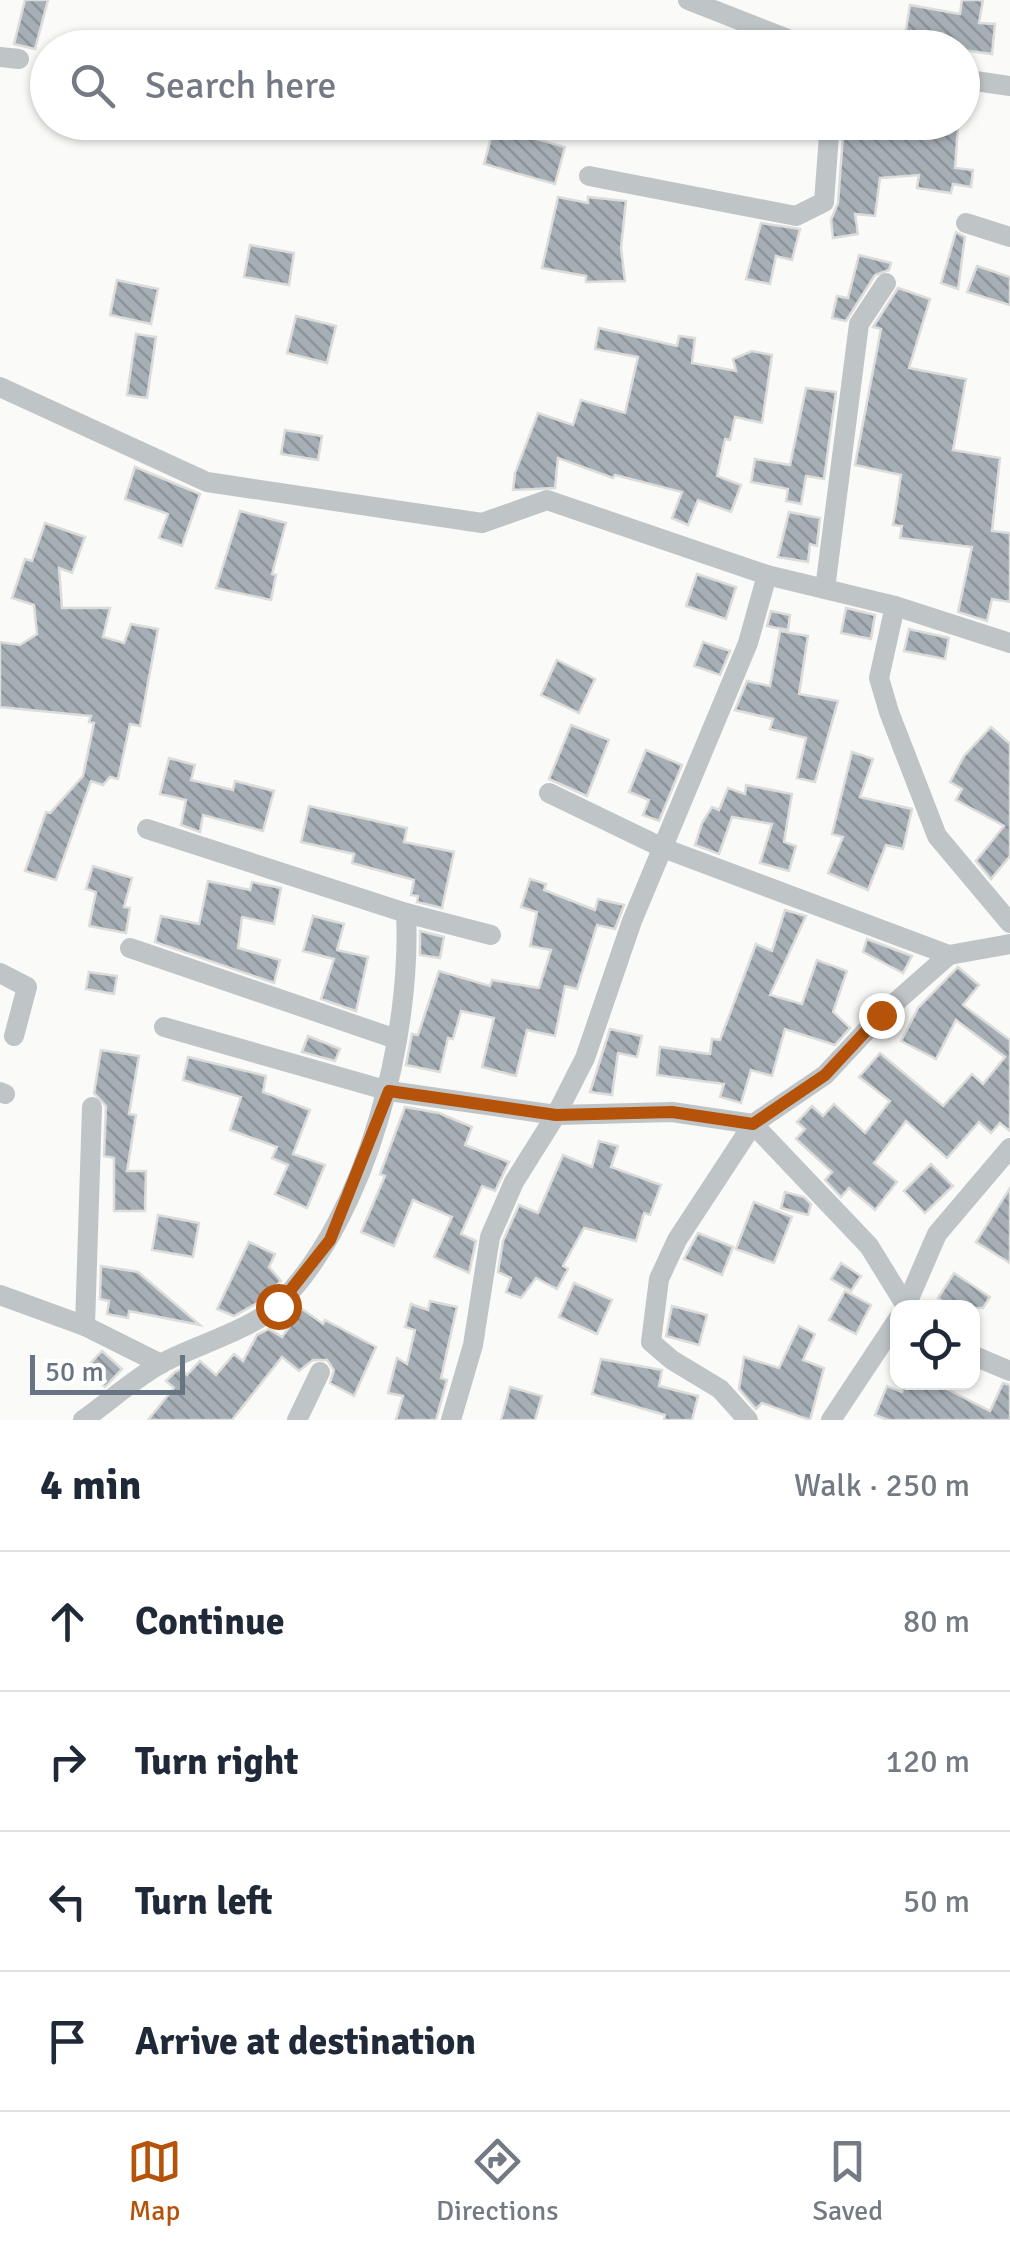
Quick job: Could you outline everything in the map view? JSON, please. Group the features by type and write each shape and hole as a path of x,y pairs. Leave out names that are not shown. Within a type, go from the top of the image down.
{"street":[{"path":"688,0 765,30"},
{"path":"980,82 1010,86"},
{"path":"589,176 796,216 824,202 829,140"},
{"path":"966,222 1010,237"},
{"path":"825,589 858,324 886,282"},
{"path":"0,387 207,482 482,523 546,500 767,575 895,606 1010,644"},
{"path":"451,1420 473,1344 490,1237 514,1182 556,1115 584,1058 610,979 748,643 767,575"},
{"path":"895,606 879,678 889,712 937,836 1010,924"},
{"path":"548,792 663,848 949,955 1010,944"},
{"path":"148,829 406,913 492,935"},
{"path":"84,1420 161,1364 278,1306 330,1240 389,1091 406,994 406,913"},
{"path":"130,948 396,1040"},
{"path":"748,1420 720,1389 672,1360 651,1342 659,1280 677,1240 753,1124 825,1075 881,1015 949,955"},
{"path":"0,973 27,987 14,1036"},
{"path":"164,1028 389,1091 556,1115 672,1112 753,1124 869,1246 896,1300"},
{"path":"84,1326 92,1106"},
{"path":"907,1300 937,1234 1010,1148"},
{"path":"0,1296 84,1326 161,1364"},
{"path":"831,1420 890,1329"},
{"path":"980,1357 1010,1370"},
{"path":"297,1420 320,1372"}],"building":[{"path":"25,0 48,0 40,30 30,30 30,48 14,44"},
{"path":"962,0 983,0 979,23 995,24 992,54 980,52 980,30 906,30 910,5 960,14"},
{"path":"490,140 540,140 565,147 555,184 484,164"},
{"path":"843,140 957,140 955,168 973,170 971,187 953,184 951,193 917,188 919,175 880,178 875,216 855,214 858,234 833,238 831,220 838,203"},
{"path":"558,197 588,203 588,197 626,201 621,248 625,281 586,282 586,276 542,268"},
{"path":"761,223 800,229 792,260 776,256 770,284 746,279"},
{"path":"956,232 965,237 958,289 941,283"},
{"path":"250,245 294,253 289,285 244,277"},
{"path":"859,255 891,263 889,270 875,275 846,321 832,318 837,296 848,298"},
{"path":"977,266 1010,277 1010,305 967,292"},
{"path":"117,280 158,289 151,324 110,315"},
{"path":"898,288 930,299 909,368 966,379 953,450 1000,458 992,531 1010,533 1010,602 992,599 987,621 958,612 972,547 900,538 902,526 893,525 901,475 855,465 881,329 873,327"},
{"path":"296,316 336,326 327,363 287,353"},
{"path":"599,328 677,346 679,336 695,338 692,363 736,371 733,359 752,351 772,355 762,423 735,417 730,440 725,439 717,476 741,485 731,512 698,500 688,525 672,518 682,492 615,475 613,478 558,458 555,488 513,490 515,473 538,413 573,425 581,400 625,413 638,357 595,349"},
{"path":"136,334 156,337 147,398 127,395"},
{"path":"806,388 836,392 824,479 806,476 801,504 786,501 788,489 751,482 755,459 790,465"},
{"path":"285,430 322,436 318,460 281,454"},
{"path":"135,467 200,494 182,546 159,538 168,514 125,499"},
{"path":"240,511 286,523 272,574 276,575 271,600 216,588"},
{"path":"789,512 820,518 817,546 810,544 808,562 778,557"},
{"path":"45,523 85,537 72,573 59,568 62,608 110,608 103,637 124,643 131,624 158,629 140,726 130,724 118,779 110,777 103,785 91,781 56,880 25,871 46,812 50,813 83,776 94,723 89,722 91,716 0,707 0,642 20,645 37,634 34,605 12,598 25,559 32,561"},
{"path":"697,574 736,587 726,619 686,606"},
{"path":"846,608 875,615 871,639 841,633"},
{"path":"771,611 790,615 788,630 767,626"},
{"path":"909,629 949,638 945,659 904,651"},
{"path":"780,631 808,636 799,694 838,701 815,782 797,778 806,738 770,729 773,719 735,710 747,681 770,686"},
{"path":"703,642 730,651 720,675 694,666"},
{"path":"557,660 595,679 579,713 541,695"},
{"path":"571,725 609,740 587,796 549,779"},
{"path":"991,727 1010,744 1010,856 991,879 976,861 1004,826 956,800 962,789 950,782 964,756"},
{"path":"646,750 682,765 659,821 643,815 649,800 629,792"},
{"path":"852,752 873,759 860,797 912,809 903,849 886,845 868,890 828,873 843,837 832,834"},
{"path":"169,758 195,765 191,780 233,790 235,781 274,791 263,831 203,815 200,832 181,825 186,800 160,794"},
{"path":"746,785 792,794 784,842 796,846 789,871 760,863 772,824 732,817 719,854 695,845 702,823 712,807 719,810 728,788 745,794"},
{"path":"309,806 407,828 404,842 454,852 442,908 417,902 418,896 411,895 414,880 352,863 354,854 301,842"},
{"path":"93,866 132,878 124,907 130,908 126,933 89,926 96,892 86,889"},
{"path":"530,879 546,884 544,890 595,910 598,899 624,905 615,929 597,925 577,989 565,986 555,1036 527,1030 516,1076 482,1067 494,1018 461,1011 453,1039 448,1038 440,1072 406,1065 412,1034 418,1035 439,971 490,986 492,980 539,988 551,950 530,946 537,912 521,907"},
{"path":"208,881 250,890 252,882 281,888 274,924 242,917 238,948 280,960 274,983 155,942 161,916 199,924"},
{"path":"785,910 806,916 770,995 802,1004 817,960 847,971 833,1012 850,1028 835,1045 785,1029 772,1076 751,1070 741,1103 720,1097 724,1084 657,1075 660,1047 710,1054 712,1039 720,1040 756,944 772,951"},
{"path":"313,916 344,924 337,950 368,957 356,1011 321,999 334,959 303,951"},
{"path":"420,931 444,937 440,958 420,955"},
{"path":"867,939 912,956 903,973 863,952"},
{"path":"958,967 979,985 963,1005 1010,1040 1010,1131 1000,1123 991,1133 979,1122 947,1158 906,1121 874,1163 897,1182 875,1210 849,1188 841,1197 825,1180 832,1172 796,1139 805,1129 797,1122 812,1106 823,1116 834,1104 865,1133 890,1101 859,1077 880,1053 943,1106 972,1074 983,1084 1005,1057 956,1020 936,1059 901,1041 918,1008"},
{"path":"89,972 117,976 114,994 86,989"},
{"path":"610,1029 642,1036 637,1057 618,1053 612,1095 590,1092"},
{"path":"308,1036 340,1049 335,1061 302,1052"},
{"path":"101,1050 139,1056 129,1114 136,1115 127,1171 146,1171 145,1211 114,1211 114,1158 104,1156 106,1106 94,1093"},
{"path":"188,1057 266,1076 263,1092 310,1110 293,1154 325,1165 307,1208 275,1194 288,1165 272,1158 277,1147 230,1130 241,1097 183,1080"},
{"path":"405,1107 439,1113 472,1127 465,1145 509,1162 495,1191 482,1186 461,1234 476,1241 469,1273 434,1257 452,1217 413,1200 394,1246 361,1232 385,1176 380,1174"},
{"path":"599,1141 618,1146 611,1167 661,1185 650,1215 644,1213 636,1241 584,1228 563,1266 568,1269 557,1289 536,1278 521,1298 506,1292 511,1278 498,1272 503,1241 519,1205 538,1213 563,1155 592,1167"},
{"path":"931,1164 953,1186 925,1213 904,1191"},
{"path":"1010,1188 1010,1263 976,1242"},
{"path":"785,1192 804,1197 811,1204 808,1215 781,1208"},
{"path":"754,1202 792,1217 774,1263 736,1249"},
{"path":"158,1215 199,1223 193,1257 152,1250"},
{"path":"698,1233 733,1247 722,1275 684,1259"},
{"path":"249,1242 275,1254 269,1267 281,1281 261,1301 234,1316 217,1309"},
{"path":"841,1263 861,1276 851,1291 831,1279"},
{"path":"101,1266 138,1272 200,1325 129,1311 128,1318 107,1314 109,1301 100,1299"},
{"path":"954,1273 990,1297 983,1308 980,1300 938,1298"},
{"path":"574,1283 612,1300 597,1334 559,1317"},
{"path":"845,1291 871,1305 856,1334 829,1320"},
{"path":"430,1301 457,1307 441,1378 447,1380 436,1420 396,1420 403,1396 388,1393 397,1358 407,1364 415,1330 405,1327 411,1304 428,1310"},
{"path":"672,1306 707,1315 699,1345 666,1336"},
{"path":"302,1309 323,1324 325,1320 376,1347 354,1396 330,1383 334,1370 327,1360 313,1360 299,1371 282,1357 232,1420 148,1420 174,1388 166,1381 175,1372 181,1369 187,1375 200,1361 216,1375 234,1354 243,1361 257,1335 269,1329 282,1337"},
{"path":"799,1326 815,1334 803,1360 824,1368 810,1420 762,1403 756,1409 739,1389 744,1357 779,1368"},
{"path":"102,1351 122,1369 105,1387 85,1369"},
{"path":"601,1359 662,1370 659,1386 698,1396 692,1420 664,1420 665,1415 592,1394"},
{"path":"1003,1383 1010,1385 1010,1420 888,1420 875,1415 887,1386 902,1392 949,1390 990,1411"},
{"path":"510,1387 542,1396 535,1420 501,1420"}],"route":[{"path":"278,1306 330,1240 389,1091 556,1115 672,1112 753,1124 825,1075 881,1015"}]}
